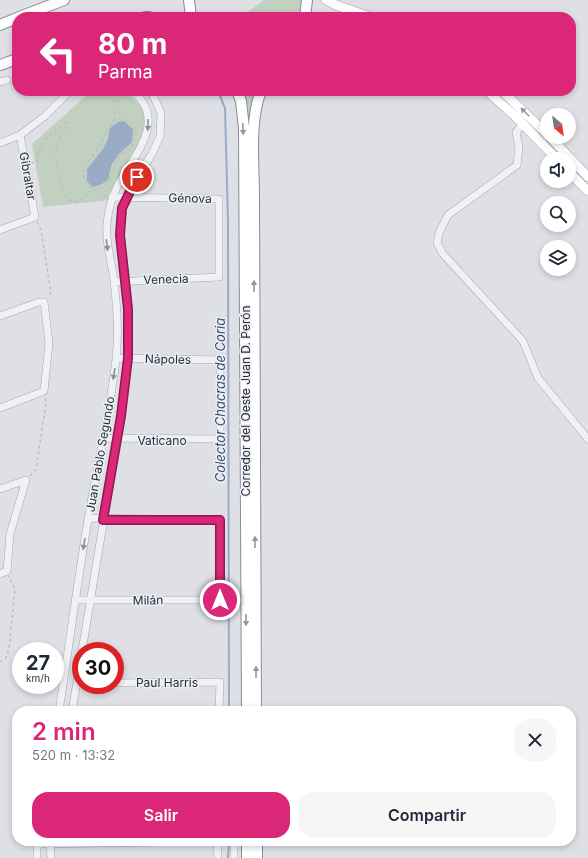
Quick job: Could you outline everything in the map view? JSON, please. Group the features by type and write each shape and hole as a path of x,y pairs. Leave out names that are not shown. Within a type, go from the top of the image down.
{"highway":[{"path":"32,12 64,0"},
{"path":"189,0 190,12"},
{"path":"306,12 307,0"},
{"path":"0,25 12,20"},
{"path":"0,65 12,61"},
{"name":"Corredor del Oeste Juan D. Perón","path":"239,96 241,101 244,128 246,706"},
{"name":"Corredor del Oeste Juan D. Perón","path":"256,706 254,127 259,96"},
{"path":"247,846 247,858"},
{"path":"257,846 257,858"}],"main road":[{"path":"326,0 356,12"},
{"path":"492,96 550,152"},
{"path":"507,96 540,127"},
{"path":"557,144 588,177"},
{"path":"576,179 588,191"}],"street":[{"path":"0,143 20,135 45,116 65,96"},
{"name":"Juan Pablo Segundo","path":"64,681 88,518 104,438 116,358 117,324 114,282 106,237 112,197 124,173 145,141 149,122 146,111 139,96"},
{"name":"Juan Pablo Segundo","path":"84,642 117,440 128,358 129,324 126,280 120,235 122,208 126,198 152,154 160,136 161,113 153,96"},
{"path":"523,124 516,132 519,147 517,165 448,215 439,233 437,243 443,254 523,341 538,378 588,439"},
{"name":"Gibraltar","path":"20,135 35,217"},
{"name":"Génova","path":"112,197 220,199 219,277"},
{"path":"0,230 35,217"},
{"name":"Venecia","path":"114,282 126,280 219,277"},
{"path":"0,316 39,302 44,302 49,344 44,391 0,408"},
{"name":"Nápoles","path":"116,358 220,360 220,439"},
{"name":"Vaticano","path":"104,438 117,440 220,439"},
{"path":"0,489 26,480"},
{"path":"3,572 10,534 26,480"},
{"path":"88,518 103,520"},
{"name":"Milán","path":"75,600 220,600 220,520 103,520"},
{"path":"64,681 72,682"},
{"name":"Paul Harris","path":"124,682 220,682 219,706"},
{"name":"Juan Pablo Segundo","path":"60,706 62,694"},
{"path":"73,706 76,694"},
{"path":"37,846 37,858"},
{"path":"50,846 51,858"},
{"path":"217,846 218,858"},
{"path":"234,846 234,858"}],"path":[{"path":"112,197 100,196 84,177 83,171 88,161 98,150 108,127 115,119 114,100"},
{"path":"26,164 37,162 40,146 50,134 68,120 69,122 56,142 54,154 64,193 69,200 77,202 94,189 103,187 109,182 117,160 136,140 136,130 132,123 124,119 115,119"},
{"path":"35,217 41,230 50,293 44,302"},
{"path":"26,480 36,469 46,403 44,391"},
{"path":"0,662 6,658 9,648 15,590 3,572"}],"green space":[{"path":"264,0 303,0 301,12 248,12"},
{"path":"86,96 130,96 141,106 146,120 146,138 111,200 43,207 32,144"},
{"path":"243,96 257,96 249,130"}],"water":[{"path":"124,121 133,129 132,142 118,155 111,166 108,180 100,185 92,187 87,181 87,169 103,149 108,139 110,128 118,122"}],"waterway":[{"name":"Colector Chacras de Coria","path":"220,96 225,108 228,222 229,706"},
{"name":"Colector Chacras de Coria","path":"228,858 229,846"}],"route":[{"path":"137,177 122,208 120,235 126,280 129,324 128,358 121,416 103,520 220,520 220,600"}]}
